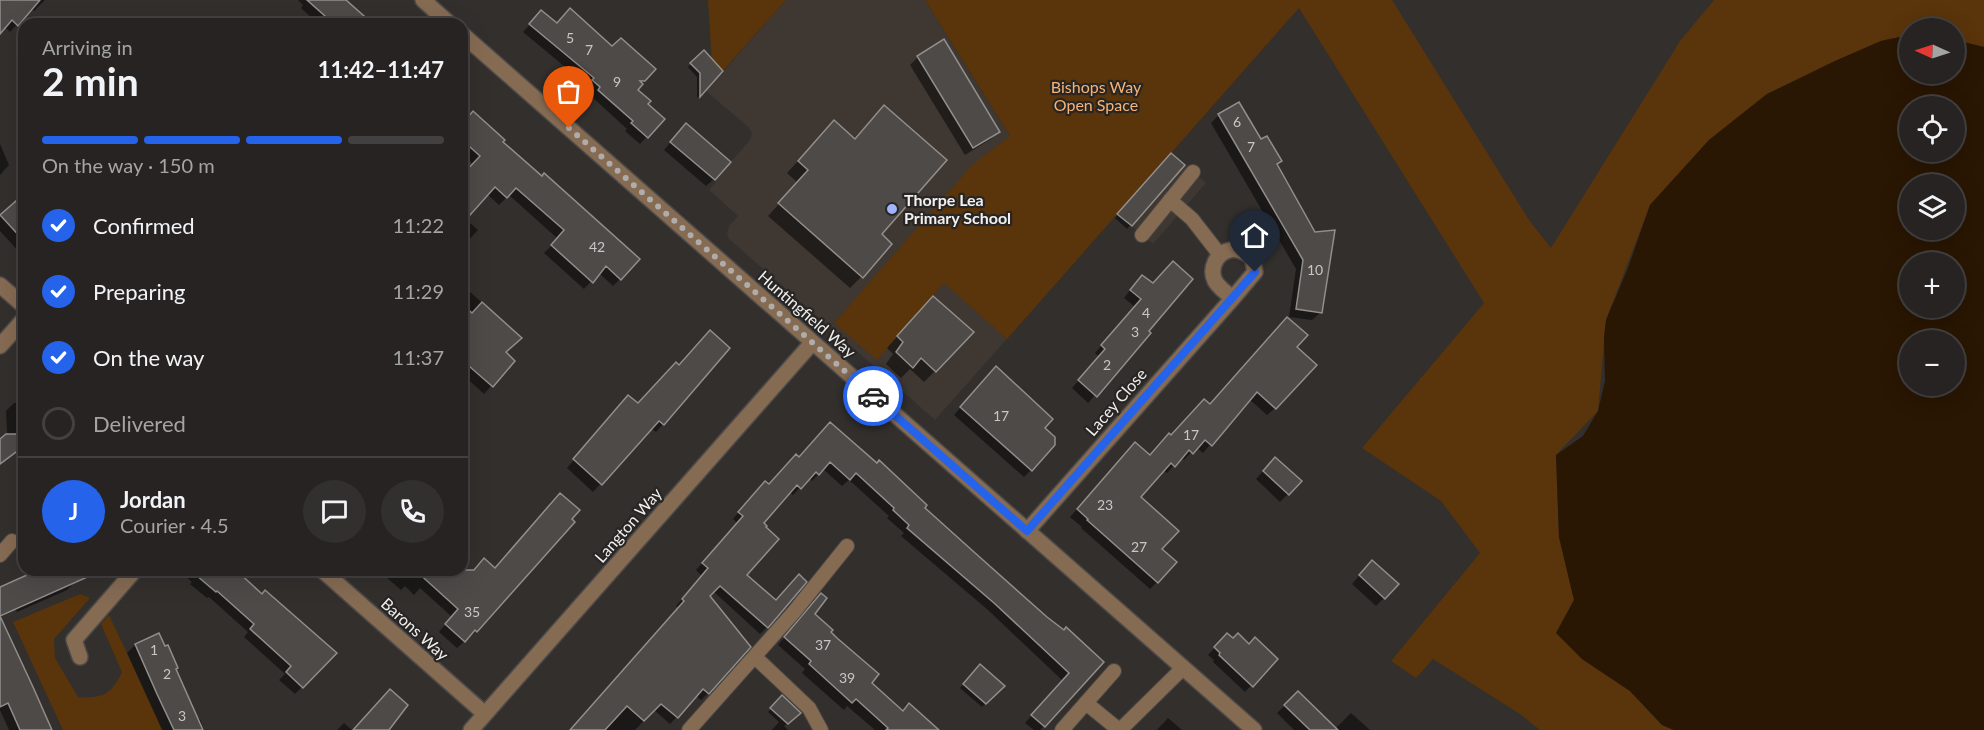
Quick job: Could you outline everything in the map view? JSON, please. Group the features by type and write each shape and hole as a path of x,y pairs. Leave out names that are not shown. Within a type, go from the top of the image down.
{"street":[{"path":"423,0 443,18"},
{"name":"Huntingfield Way","path":"468,39 1254,730"},
{"name":"Lacey Close","path":"1027,531 1255,272 1252,257 1242,250 1230,250 1220,255"},
{"path":"1220,255 1213,265 1214,279 1221,289 1233,298"},
{"path":"0,285 18,301"},
{"path":"0,346 18,326"},
{"name":"Langton Way","path":"471,730 812,343"},
{"path":"80,657 74,640 130,576"},
{"name":"Barons Way","path":"329,576 485,714"}],"lane":[{"path":"1142,235 1193,172"},
{"path":"1170,200 1192,219 1220,255"},
{"path":"0,555 12,541"},
{"path":"689,730 794,612 847,546"},
{"path":"755,657 809,708 820,730"},
{"path":"1086,703 1120,730 1183,668"},
{"path":"1062,730 1114,671"}],"shaded area":[{"name":"Thorpe Lea Primary School","path":"786,0 925,0 1083,253 935,420 729,239 727,234 729,226 738,216 709,190 750,140 752,133 706,91"},
{"path":"1899,37 1899,84 1965,84 1965,42 1984,47 1984,730 1674,730 1662,725 1630,691 1582,659 1556,633 1574,600 1559,537 1556,455 1583,436 1598,411 1605,381 1606,320 1628,268 1650,205 1709,140 1767,94 1881,41"},
{"path":"1171,152 1206,183 1153,244 1117,214"}],"green space":[{"path":"708,0 786,0 713,82"},
{"name":"Bishops Way Open Space","path":"925,0 1392,0 1529,220 1551,248 1680,41 1714,0 1984,0 1984,47 1965,42 1965,18 1899,18 1899,37 1881,41 1767,94 1709,140 1650,205 1606,320 1598,411 1556,455 1559,537 1574,600 1556,633 1582,659 1630,691 1662,725 1674,730 1540,730 1520,714 1433,659 1416,678 1391,661 1480,553 1441,501 1362,448 1484,303 1299,8 1007,339 944,283 877,360 834,323 972,165 1010,136"},
{"path":"80,594 90,598 54,639 55,658 78,697 105,694 122,672 101,624 109,615 163,730 63,730 13,622"}],"building":[{"path":"0,0 40,0 25,18 18,18 18,26 12,20 0,34"},
{"path":"307,0 346,0 366,18 327,18"},
{"path":"570,8 612,46 621,38 656,69 645,81 640,81 643,84 638,90 651,101 648,104 665,119 648,138 631,123 633,121 598,90 600,87 592,80 594,78 529,24 541,10 557,23"},
{"path":"944,39 1000,132 973,148 917,56"},
{"path":"704,50 723,71 700,97 700,73 690,63"},
{"path":"1239,102 1261,139 1267,136 1282,161 1277,164 1315,232 1335,230 1322,313 1296,309 1303,260 1218,114"},
{"path":"884,105 947,160 882,234 892,244 863,278 778,203 808,170 798,161 834,120 855,139"},
{"path":"473,111 505,140 503,142 542,176 544,173 640,259 621,280 606,266 593,283 551,245 564,230 516,188 507,198 495,187 468,217 468,169 480,156 468,145 468,117"},
{"path":"686,123 731,162 715,180 670,142"},
{"path":"1171,153 1185,165 1132,226 1117,214"},
{"path":"18,199 18,234 0,215"},
{"path":"1173,261 1193,279 1097,397 1078,380 1105,349 1101,345 1141,299 1130,290 1142,275 1153,283"},
{"path":"933,296 974,332 936,372 921,358 913,368 896,352 903,342 897,336"},
{"path":"482,302 522,338 506,352 515,361 493,387 468,365 468,309 472,313"},
{"path":"1287,317 1308,335 1297,347 1317,365 1276,409 1257,392 1212,446 1205,440 1193,454 1189,450 1175,467 1171,463 1141,497 1179,531 1162,549 1177,562 1158,583 1077,509 1135,442 1150,455 1204,399 1210,404"},
{"path":"710,330 730,348 664,425 659,421 602,485 573,459 628,395 638,403 676,362 679,365"},
{"path":"996,366 1053,419 1045,428 1055,437 1055,445 1032,471 960,407"},
{"path":"830,422 877,463 879,460 927,505 925,508 1047,617 1064,630 1066,627 1104,662 1045,727 1031,715 1069,673 994,603 907,528 909,525 893,510 894,508 856,473 850,480 830,462 819,475 816,472 801,489 797,485 764,523 779,539 747,575 776,600 799,574 807,582 768,628 720,586 710,596 751,647 709,694 703,689 678,718 661,704 644,721 627,706 605,730 570,730 684,601 682,599 708,568 702,563 743,516 738,512 765,481 769,484 796,454 799,457"},
{"path":"6,434 18,434 18,450 0,464 0,439"},
{"path":"1275,457 1302,481 1289,495 1263,471"},
{"path":"560,493 580,510 572,519 575,522 477,632 475,630 465,642 445,624 458,609 422,576 468,576 468,570 474,570 484,558 495,568"},
{"path":"1372,560 1399,584 1385,599 1359,575"},
{"path":"25,576 90,576 0,616 0,587"},
{"path":"197,576 242,576 262,594 265,590 337,653 303,688 286,672 291,666 250,629 254,624"},
{"path":"821,593 827,598 815,614 833,630 831,632 837,638 879,674 872,683 903,711 909,703 939,730 886,730 888,728 856,699 852,703 809,664 811,661 784,637"},
{"path":"0,616 52,730 20,730 8,703 0,707"},
{"path":"159,633 165,646 168,645 203,730 174,730 157,694 135,644"},
{"path":"1227,633 1233,638 1238,633 1249,644 1255,637 1278,659 1253,687 1219,655 1220,653 1214,647"},
{"path":"980,664 1005,686 986,704 963,684"},
{"path":"390,689 408,705 389,730 353,730"},
{"path":"1298,691 1338,730 1310,730 1284,705"},
{"path":"782,695 801,713 788,724 770,708"}],"way so far":[{"path":"569,128 873,396"}],"place":[{"name":"Thorpe Lea Primary School","path":"892,209"}],"route":[{"path":"873,396 1027,531 1255,272"}]}
